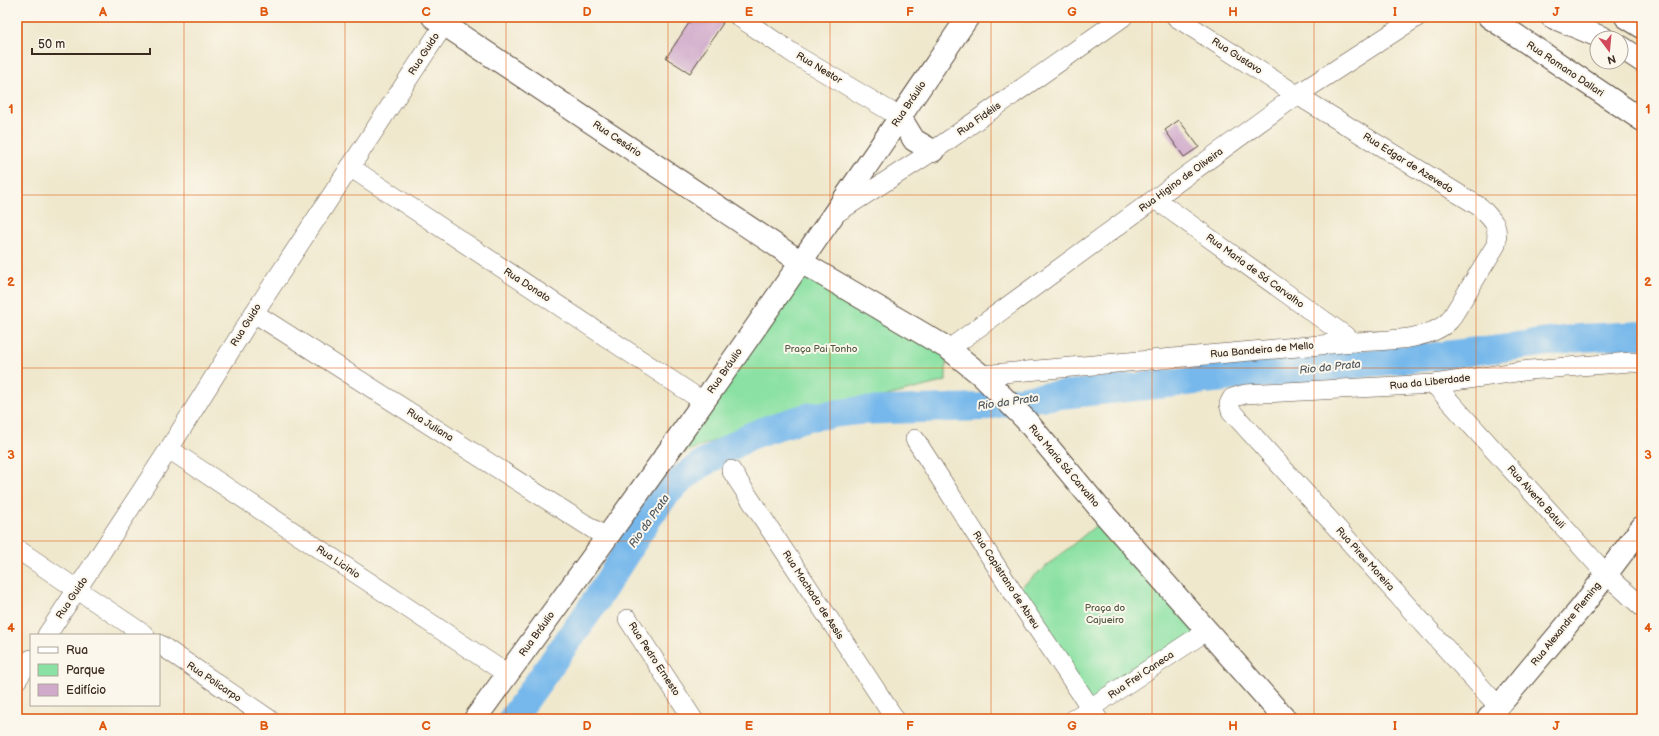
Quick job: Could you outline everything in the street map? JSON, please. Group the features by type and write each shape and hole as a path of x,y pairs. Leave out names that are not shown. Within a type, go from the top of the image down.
{"street":[{"name":"Rua Nestor","path":"739,17 797,56 900,117"},
{"name":"Rua Bráulio","path":"475,719 607,538 656,466 704,402 968,17"},
{"name":"Rua Fidélis","path":"832,216 933,151 1123,17"},
{"name":"Rua Gustavo","path":"1176,17 1297,95"},
{"name":"Rua Higino de Oliveira","path":"949,349 1297,95 1417,17"},
{"name":"Rua Romano Dallari","path":"1488,17 1642,120"},
{"path":"1552,17 1589,32"},
{"path":"1576,17 1596,30"},
{"path":"1626,17 1642,27"},
{"name":"Rua Guido","path":"48,634 169,449 254,313 350,167 442,19"},
{"name":"Rua Cesário","path":"442,19 800,262"},
{"path":"1629,52 1642,61"},
{"name":"Rua Edgar de Azevedo","path":"1297,95 1480,207 1492,220 1498,231 1496,245"},
{"path":"900,117 914,140 933,151"},
{"name":"Rua Donato","path":"350,167 704,402"},
{"name":"Rua Maria de Sá Carvalho","path":"1155,199 1354,342"},
{"name":"Rua Bandeira de Mello","path":"989,382 1412,337 1439,329 1450,320 1496,245"},
{"name":"Rua Maria Sá Carvalho","path":"800,262 949,349 989,382 1025,419 1105,515 1285,719"},
{"name":"Rua Juliana","path":"254,313 607,538"},
{"name":"Rua da Liberdade","path":"1231,411 1229,404 1232,398 1245,394 1434,384 1530,370 1630,362 1642,363"},
{"name":"Rua Alverto Batuli","path":"1434,384 1606,575 1642,607"},
{"name":"Rua Pires Moreira","path":"1231,411 1493,713"},
{"name":"Rua Capistrano de Abreu","path":"915,439 1014,594 1095,714"},
{"name":"Rua Licinio","path":"169,449 507,674"},
{"name":"Rua Machado de Assis","path":"731,470 895,719"},
{"name":"Rua Alexandre Fleming","path":"1493,713 1606,575 1642,527"},
{"path":"17,549 144,634"},
{"name":"Rua Pedro Ernesto","path":"628,619 693,719"},
{"name":"Rua Frei Caneca","path":"1074,719 1095,714 1208,630"},
{"name":"Rua Policarpo","path":"160,645 269,719"},
{"path":"17,680 30,660"}],"green space":[{"name":"Praça Pai Tonho","path":"805,272 946,355 946,381 875,399 810,409 762,422 668,459"},
{"name":"Praça do Cajueiro","path":"1105,518 1203,630 1091,706 1015,592"}],"building":[{"path":"693,17 713,17 723,23 690,73 666,58"},
{"path":"1179,120 1199,147 1184,157 1165,130"}],"waterway":[{"name":"Rio da Prata","path":"512,719 591,608 649,517 666,494 700,465 748,437 768,429 808,417 856,411 982,407 1031,398 1437,356 1581,338 1642,335"}]}
